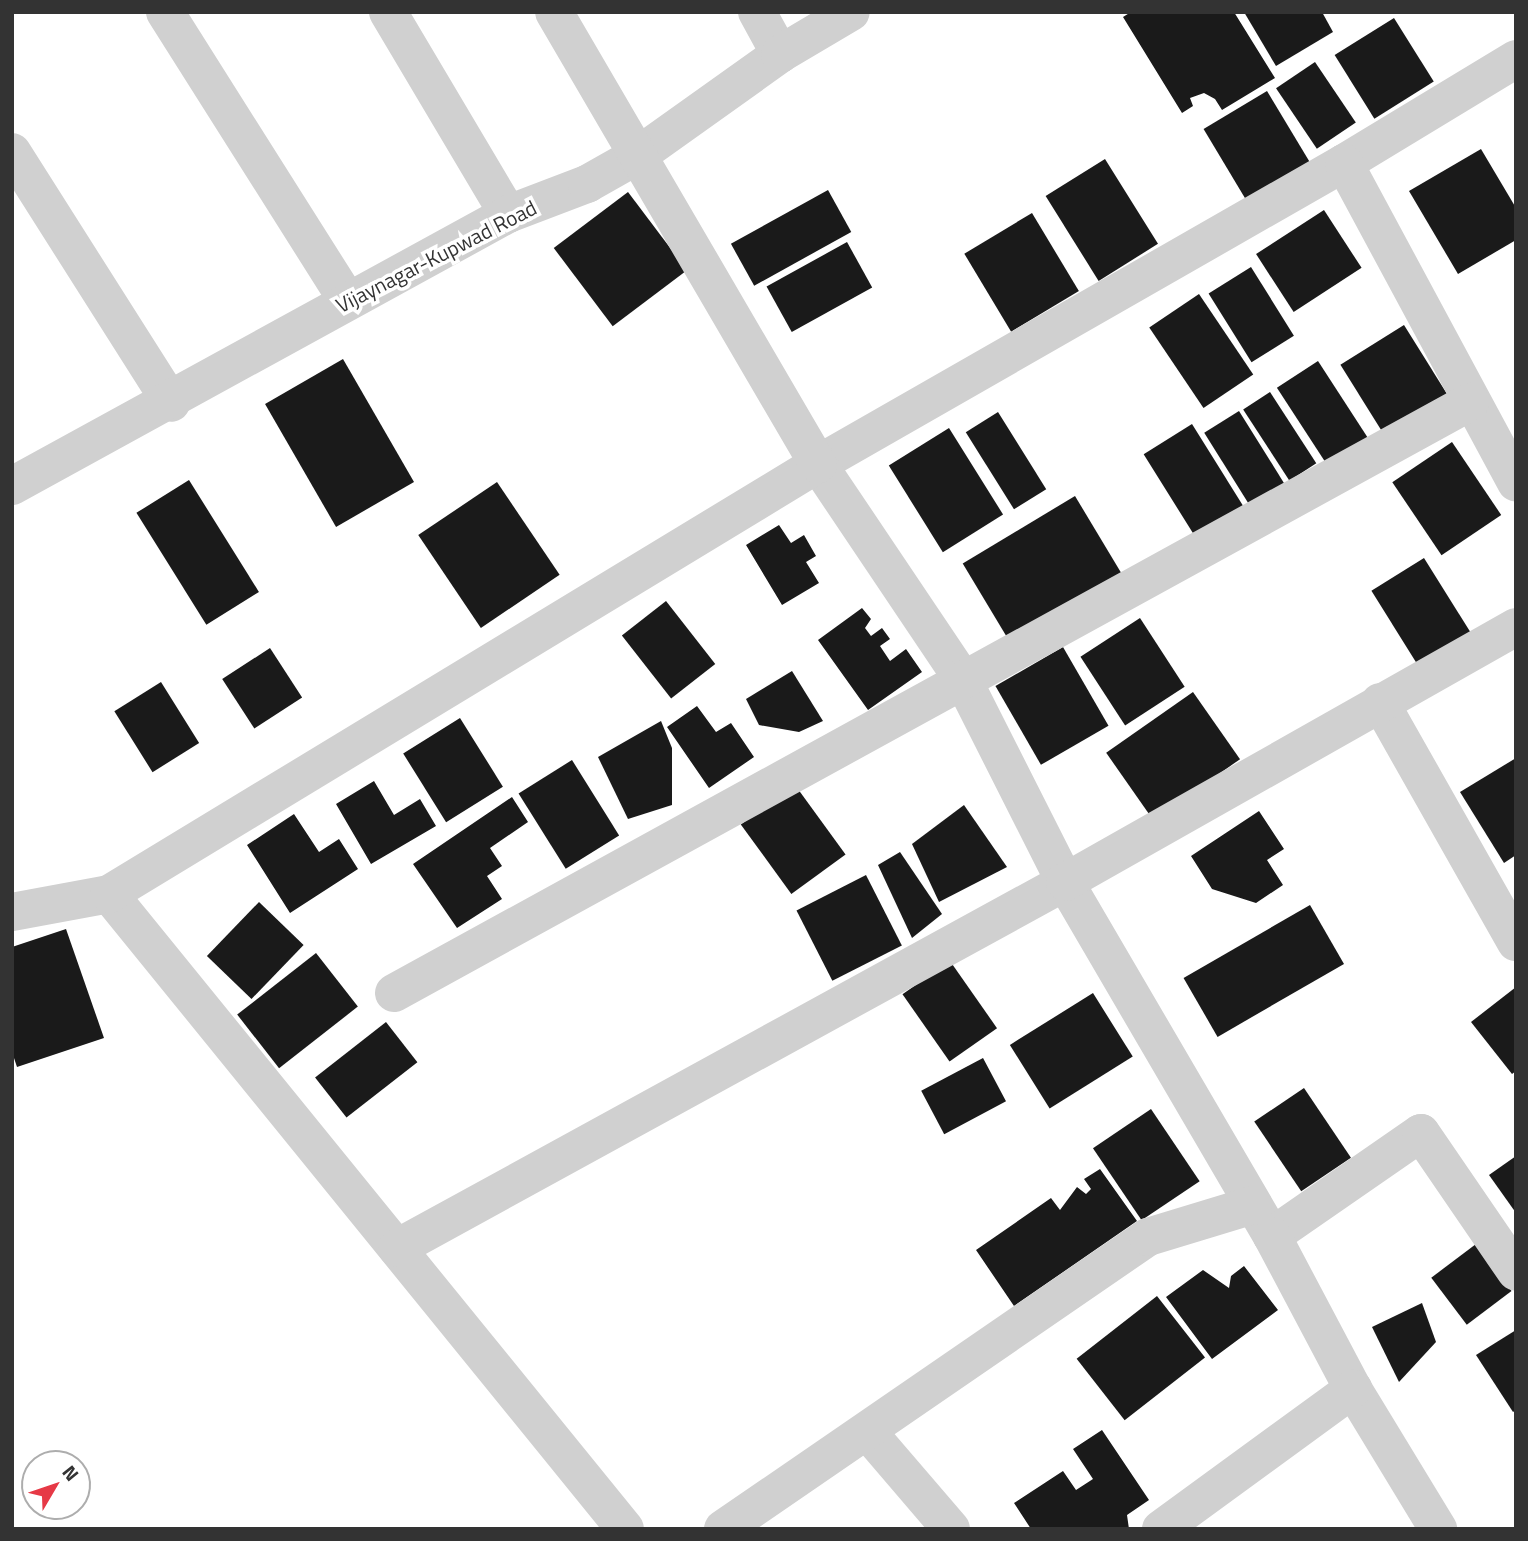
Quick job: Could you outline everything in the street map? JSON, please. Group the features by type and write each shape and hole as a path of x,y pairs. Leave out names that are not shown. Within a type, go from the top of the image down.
{"street":[{"path":"165,12 347,300"},
{"path":"388,12 508,214"},
{"path":"554,12 640,154 818,464 962,678 1065,882 1263,1221 1353,1390 1438,1529"},
{"path":"757,12 780,54"},
{"name":"Vijaynagar-Kupwad Road","path":"12,486 171,403 347,300 508,214 587,184 640,154 780,54 851,12"},
{"path":"12,912 109,894 818,464 1344,163 1516,59"},
{"path":"12,152 171,403"},
{"path":"1344,163 1470,402 1516,483"},
{"path":"394,993 962,678 1470,402"},
{"path":"397,1248 1065,882 1516,627"},
{"path":"1380,702 1516,942"},
{"path":"109,894 625,1529"},
{"path":"723,1529 1148,1237 1263,1221 1421,1133 1516,1272"},
{"path":"1161,1529 1353,1390"},
{"path":"867,1431 951,1529"}],"building":[{"path":"1131,12 1234,12 1275,78 1222,110 1215,99 1204,93 1190,98 1193,106 1182,113 1123,17"},
{"path":"1244,12 1322,12 1333,32 1276,66"},
{"path":"1394,18 1434,82 1374,119 1335,55"},
{"path":"1315,62 1356,123 1317,149 1276,88"},
{"path":"1267,91 1312,166 1248,204 1204,129"},
{"path":"1481,149 1516,208 1516,240 1458,274 1409,191"},
{"path":"1105,159 1158,244 1099,281 1046,196"},
{"path":"828,190 851,232 754,286 731,244"},
{"path":"628,192 687,270 613,326 554,248"},
{"path":"1324,210 1362,268 1294,312 1256,254"},
{"path":"1032,213 1079,291 1011,332 964,254"},
{"path":"847,242 872,287 792,332 767,287"},
{"path":"1251,267 1294,336 1252,362 1209,293"},
{"path":"1199,294 1253,374 1203,408 1149,328"},
{"path":"1404,325 1447,394 1383,433 1340,365"},
{"path":"343,359 414,482 336,527 265,404"},
{"path":"1318,361 1370,441 1329,467 1277,388"},
{"path":"1270,392 1316,463 1289,481 1243,409"},
{"path":"1239,411 1286,486 1251,507 1204,433"},
{"path":"998,412 1046,489 1014,509 966,432"},
{"path":"1192,424 1244,508 1196,538 1144,454"},
{"path":"949,428 1003,515 943,552 889,466"},
{"path":"1452,442 1501,515 1442,555 1392,482"},
{"path":"189,480 259,592 206,625 136,513"},
{"path":"497,482 560,575 481,628 418,535"},
{"path":"1075,496 1123,576 1011,643 963,563"},
{"path":"779,525 791,543 804,535 816,556 806,562 819,583 782,605 746,545"},
{"path":"1424,558 1476,641 1423,674 1371,591"},
{"path":"666,601 715,664 671,699 622,635"},
{"path":"862,608 871,619 865,628 871,636 882,628 890,639 880,646 890,661 906,649 922,672 868,710 818,640"},
{"path":"1140,618 1185,687 1125,725 1080,657"},
{"path":"1063,647 1108,726 1041,765 995,686"},
{"path":"270,648 302,697 254,729 222,679"},
{"path":"792,671 823,721 799,732 759,725 746,699"},
{"path":"161,682 199,743 153,772 114,711"},
{"path":"1193,692 1240,759 1153,820 1106,753"},
{"path":"697,706 716,732 731,723 754,757 709,788 667,727"},
{"path":"460,718 503,787 446,822 403,754"},
{"path":"661,721 672,748 672,805 628,819 598,757"},
{"path":"1516,758 1516,855 1504,863 1460,792"},
{"path":"572,760 619,835 566,869 519,793"},
{"path":"374,781 394,815 420,799 436,826 371,864 336,804"},
{"path":"795,785 846,855 791,894 741,824"},
{"path":"512,797 528,822 490,848 502,866 487,876 502,899 457,928 413,864"},
{"path":"964,805 1007,867 939,902 912,844"},
{"path":"1259,811 1284,849 1267,860 1283,885 1256,903 1212,889 1191,856"},
{"path":"294,814 319,852 339,839 358,869 290,913 247,845"},
{"path":"900,852 942,914 912,938 878,865"},
{"path":"866,875 902,945 832,981 797,910"},
{"path":"259,902 304,945 251,999 207,956"},
{"path":"1310,905 1344,964 1218,1037 1184,978"},
{"path":"66,929 104,1038 17,1067 12,1052 12,947"},
{"path":"316,953 358,1007 279,1068 237,1015"},
{"path":"950,961 997,1028 950,1061 902,994"},
{"path":"1516,987 1516,1071 1512,1074 1471,1022"},
{"path":"1093,993 1133,1057 1050,1109 1010,1045"},
{"path":"386,1022 417,1062 346,1118 315,1077"},
{"path":"983,1058 1006,1101 944,1134 921,1091"},
{"path":"1304,1088 1351,1158 1301,1191 1254,1122"},
{"path":"1151,1109 1200,1181 1142,1220 1093,1148"},
{"path":"1516,1156 1516,1213 1489,1175"},
{"path":"1100,1169 1137,1221 1014,1306 976,1250 1051,1198 1060,1210 1077,1187 1086,1194 1091,1189 1084,1179"},
{"path":"1476,1244 1512,1291 1467,1325 1431,1278"},
{"path":"1244,1266 1278,1310 1212,1359 1166,1297 1203,1270 1229,1288 1231,1276"},
{"path":"1157,1296 1205,1357 1125,1420 1077,1359"},
{"path":"1422,1303 1436,1342 1399,1382 1372,1327"},
{"path":"1516,1330 1516,1410 1513,1412 1476,1355"},
{"path":"1102,1430 1149,1500 1127,1515 1129,1529 1031,1529 1014,1503 1063,1471 1076,1490 1093,1479 1073,1449"}]}
